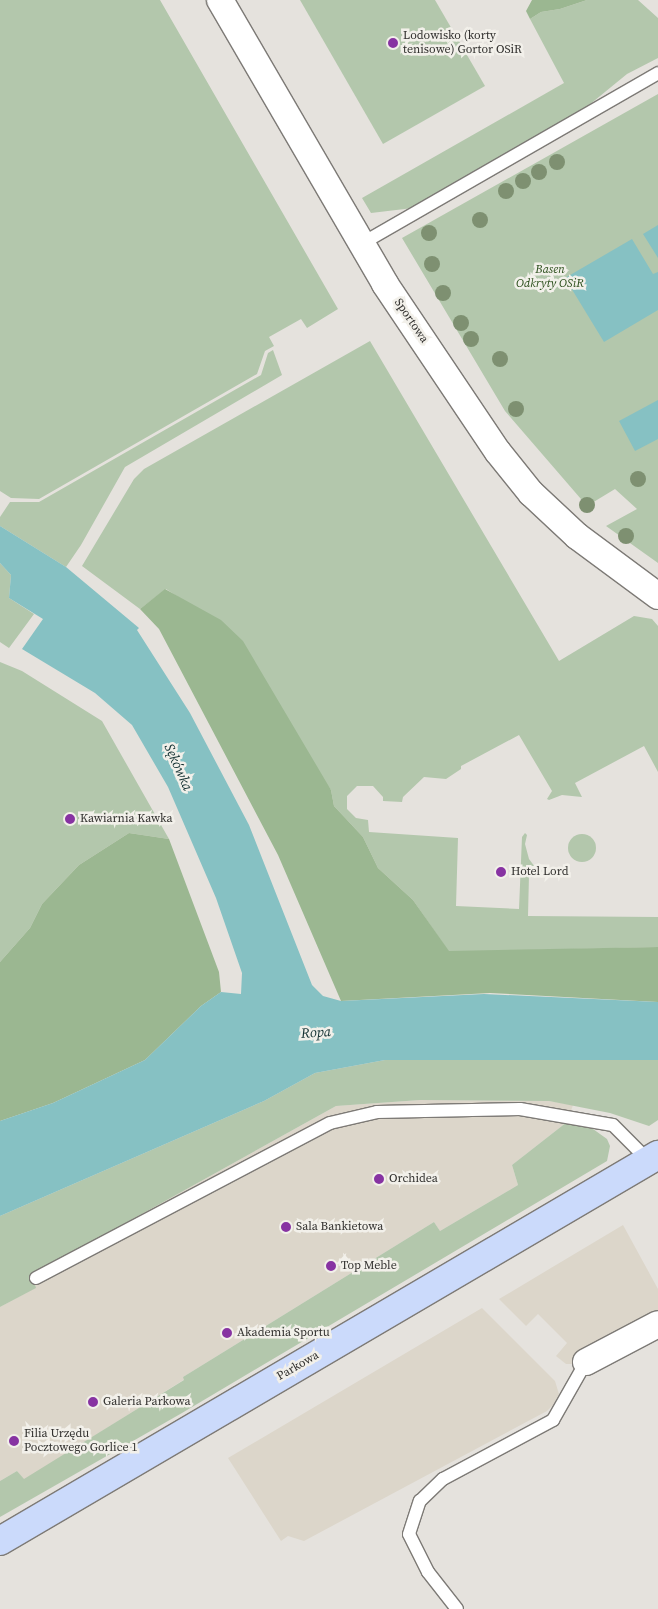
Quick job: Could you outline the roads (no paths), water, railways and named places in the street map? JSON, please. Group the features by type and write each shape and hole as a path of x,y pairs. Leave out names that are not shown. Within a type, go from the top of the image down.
{"main road":[{"name":"Parkowa","path":"0,1541 653,1157"}],"street":[{"name":"Sportowa","path":"220,0 361,244 498,452 532,493 577,536 658,596"},
{"path":"586,1362 658,1324"}],"lane":[{"path":"361,244 658,73"},
{"name":"Parkowa","path":"36,1278 330,1123 377,1112 520,1109 613,1125 653,1157"},
{"path":"457,1609 428,1572 410,1534 420,1501 443,1479 553,1420 586,1362"}],"water":[{"path":"658,225 658,258 643,234"},
{"path":"632,239 653,274 658,272 658,310 604,342 565,278"},
{"path":"658,400 658,439 635,451 619,421"},
{"path":"0,526 66,567 139,628 137,630 190,713 249,825 312,985 323,996 341,1001 484,994 658,1002 658,1060 385,1060 315,1073 264,1101 0,1216 0,1121 53,1103 145,1060 201,1006 221,992 241,994 242,973 216,898 168,787 132,725 95,693 22,649 43,619 9,598 11,575 0,563"}],"place":[{"name":"Lodowisko (korty tenisowe) Gortor OSiR","path":"393,43"},
{"name":"Kawiarnia Kawka","path":"70,819"},
{"name":"Hotel Lord","path":"501,872"},
{"name":"Orchidea","path":"379,1179"},
{"name":"Sala Bankietowa","path":"286,1227"},
{"name":"Top Meble","path":"331,1266"},
{"name":"Akademia Sportu","path":"227,1333"},
{"name":"Galeria Parkowa","path":"93,1402"},
{"name":"Filia Urzędu Pocztowego Gorlice 1","path":"14,1441"}],"park label":[{"name":"Basen Odkryty OSiR","path":"550,277"}],"water label":[{"name":"Sękówka","path":"179,767"},
{"name":"Ropa","path":"316,1032"}]}
